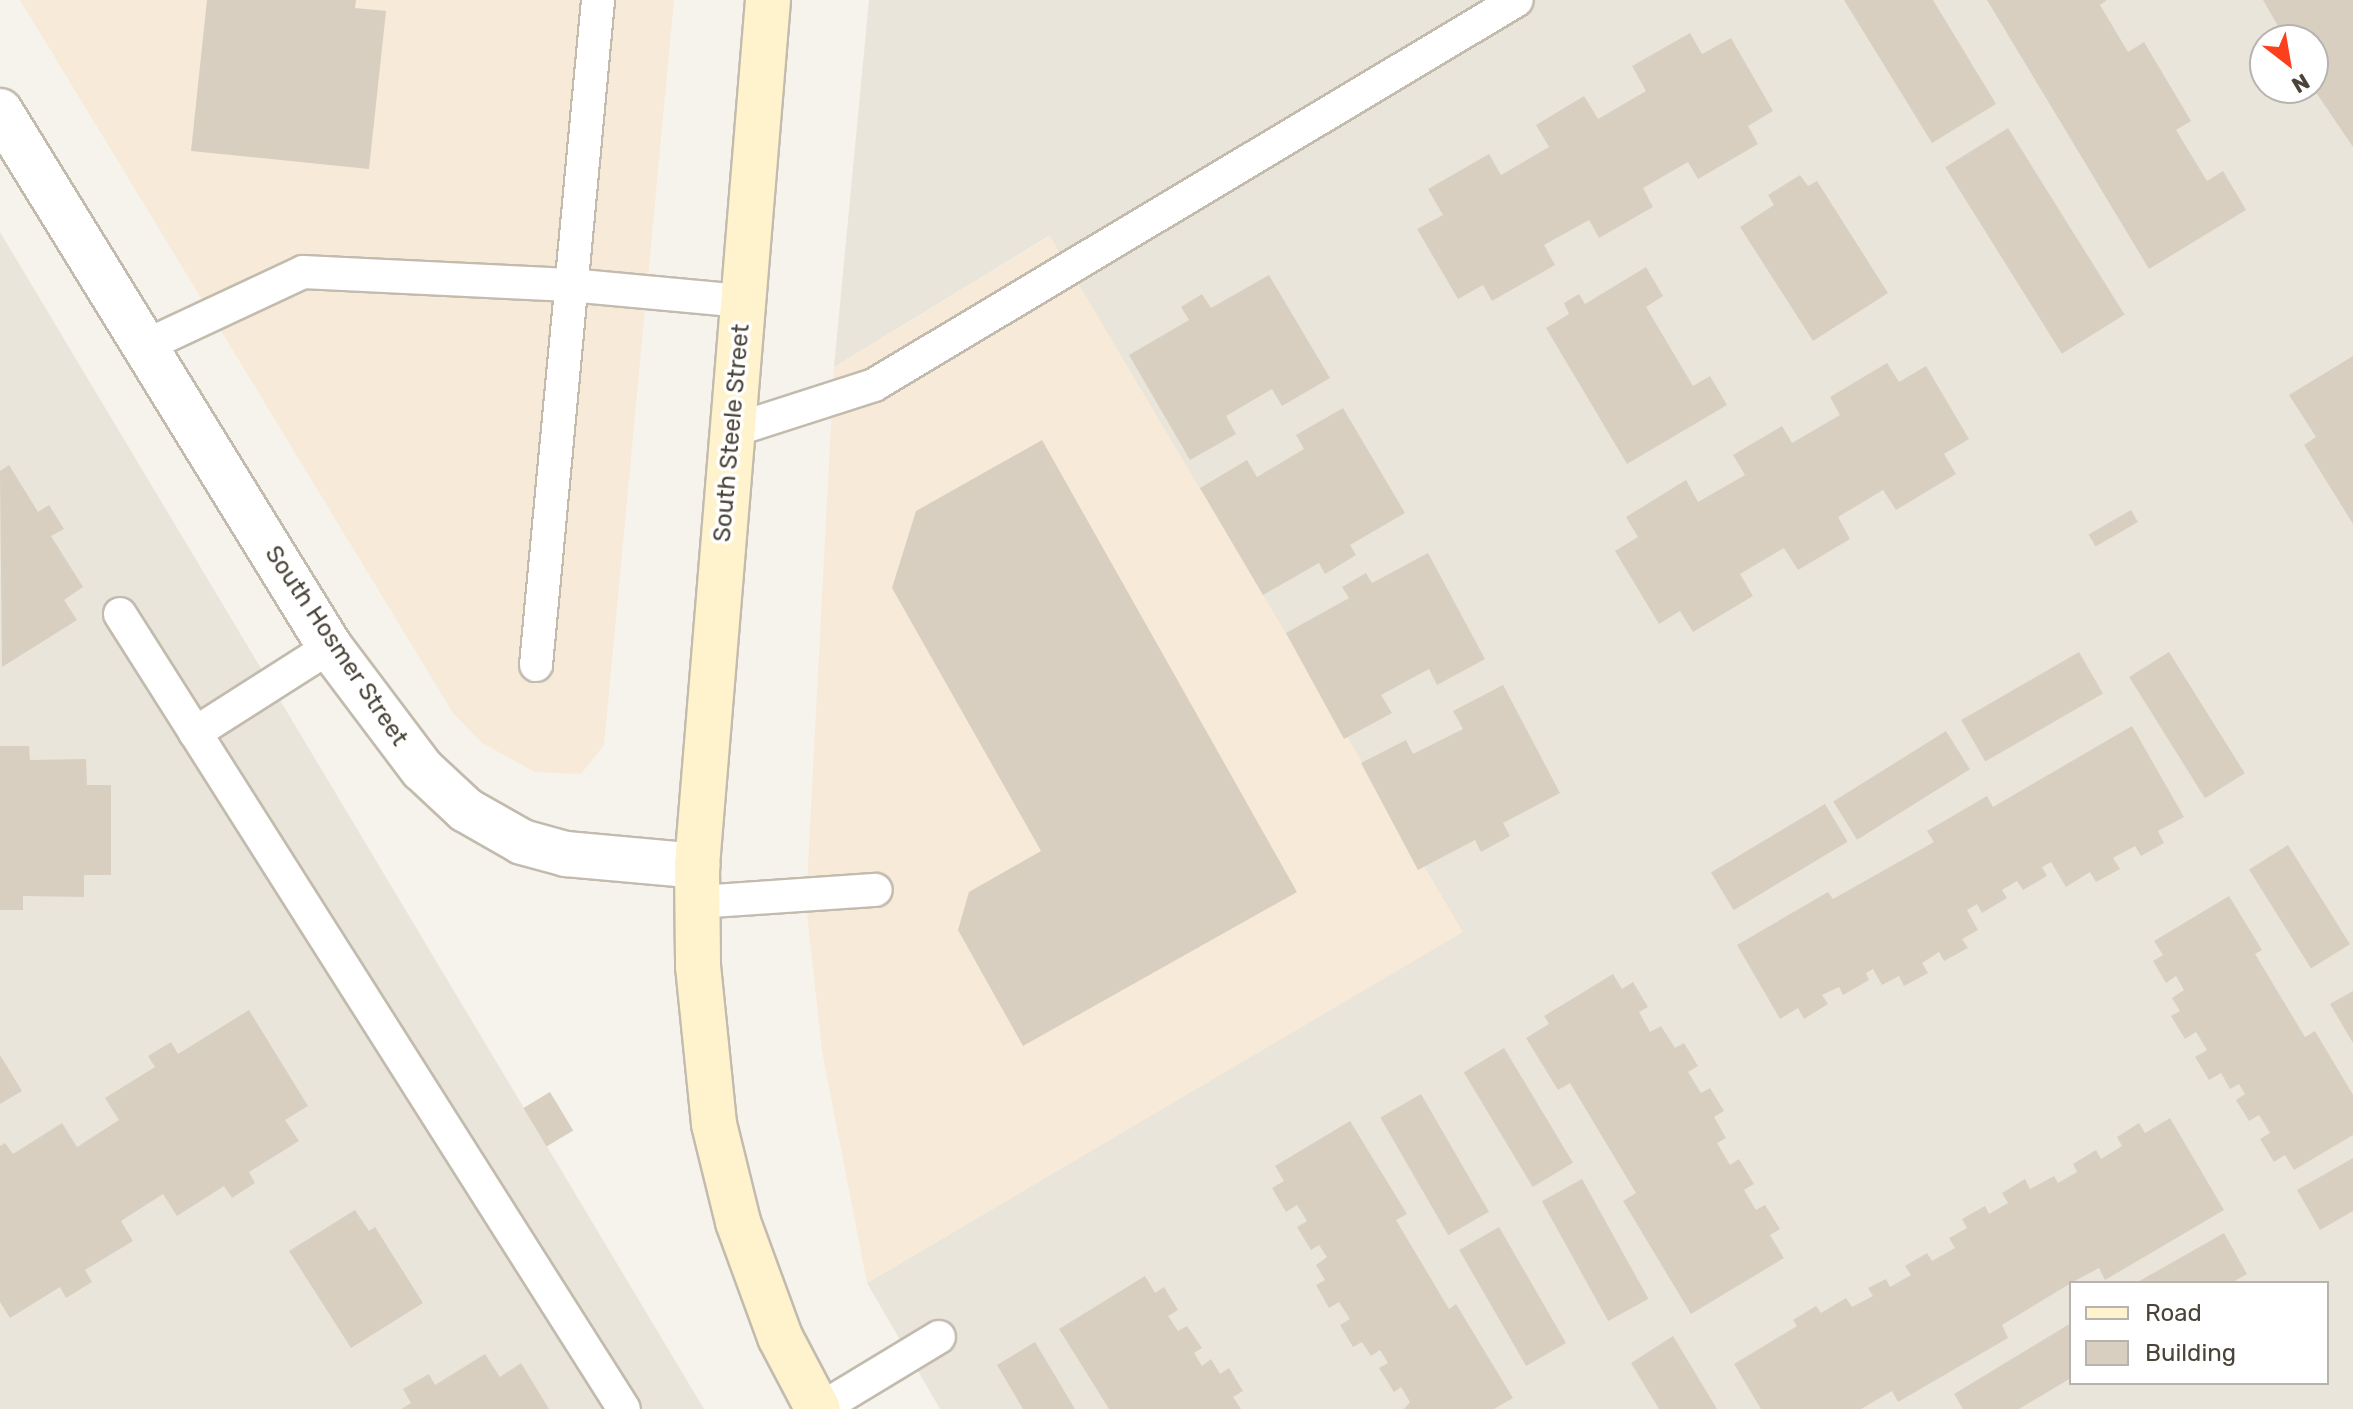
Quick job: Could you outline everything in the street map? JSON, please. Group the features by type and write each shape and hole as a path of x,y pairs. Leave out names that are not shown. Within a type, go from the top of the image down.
{"main road":[{"name":"South Steele Street","path":"697,884 768,0"},
{"path":"697,884 714,1124 738,1222 780,1337 819,1409"}],"street":[{"name":"South Hosmer Street","path":"0,111 330,647 422,769 482,822 522,842 697,884"}],"lane":[{"path":"536,665 598,0"},
{"path":"731,431 874,385 1517,0"},
{"path":"145,346 303,272 570,285 743,301"},
{"path":"120,614 624,1409"},
{"path":"195,733 330,647"},
{"path":"697,884 876,890"},
{"path":"819,1409 939,1337"}],"shaded area":[{"path":"20,0 674,0 604,745 581,774 535,772 482,743 453,713"},
{"path":"869,0 2353,0 2353,1409 940,1409 867,1283 1462,932 1049,236 834,367"},
{"path":"0,232 704,1409 0,1409"},
{"path":"1050,236 1463,932 867,1283 822,1051 806,904 834,367"}],"building":[{"path":"207,0 356,0 355,8 386,11 369,169 191,151"},
{"path":"1844,0 1933,0 1996,104 1932,143"},
{"path":"1987,0 2107,0 2100,5 2128,52 2144,42 2191,121 2176,130 2207,181 2223,171 2246,210 2149,269"},
{"path":"2263,0 2353,0 2353,147 2324,104 2329,104 2329,24 2277,24"},
{"path":"1690,33 1702,54 1731,38 1773,111 1748,126 1758,144 1698,179 1688,162 1643,188 1653,207 1599,238 1589,220 1544,245 1555,265 1492,301 1483,285 1458,299 1417,229 1443,215 1428,189 1489,154 1501,175 1549,147 1536,125 1584,96 1598,119 1646,91 1632,66"},
{"path":"2008,128 2125,315 2062,354 1945,167"},
{"path":"1800,175 1808,186 1817,181 1888,293 1813,341 1740,227 1774,205 1768,195"},
{"path":"1646,267 1663,296 1646,307 1693,386 1710,376 1727,405 1627,464 1546,328 1569,314 1564,303 1579,294 1585,304"},
{"path":"1269,275 1330,378 1282,406 1272,389 1226,416 1236,434 1190,460 1129,355 1189,320 1181,307 1202,294 1211,308"},
{"path":"2353,356 2353,524 2304,445 2316,437 2289,395"},
{"path":"1887,363 1899,382 1926,366 1969,439 1944,454 1956,474 1896,510 1883,490 1838,517 1850,539 1798,570 1784,548 1740,574 1753,596 1693,632 1680,611 1659,624 1615,551 1638,537 1626,517 1686,480 1698,502 1745,475 1733,455 1782,426 1792,443 1840,415 1830,397"},
{"path":"1343,408 1405,513 1350,545 1356,555 1325,574 1319,563 1263,595 1200,488 1247,460 1257,477 1304,449 1296,435"},
{"path":"1042,440 1297,892 1023,1046 958,930 969,892 1041,851 892,588 916,511"},
{"path":"9,465 38,512 49,505 64,529 51,536 83,587 64,600 77,620 2,667 0,471"},
{"path":"2131,510 2138,522 2096,547 2089,535"},
{"path":"1428,553 1485,659 1437,685 1429,669 1381,695 1392,713 1344,739 1286,633 1349,598 1342,587 1366,573 1372,583"},
{"path":"2079,652 2103,694 1985,762 1961,720"},
{"path":"2169,652 2245,773 2205,798 2129,677"},
{"path":"1503,685 1560,793 1503,823 1510,836 1481,852 1475,840 1418,870 1361,763 1406,740 1413,754 1463,729 1453,711"},
{"path":"2132,726 2184,817 2158,831 2164,843 2141,856 2135,846 2113,858 2120,869 2096,882 2090,872 2066,887 2051,862 2042,867 2047,876 2023,890 2017,881 2002,890 2007,898 1982,913 1977,904 1967,910 1978,930 1962,939 1968,948 1944,961 1939,952 1922,963 1928,973 1904,986 1899,976 1882,985 1873,969 1866,973 1869,980 1843,995 1839,987 1822,995 1828,1004 1804,1019 1798,1008 1780,1019 1737,945 1828,892 1833,899 1934,842 1927,831 1987,796 1993,807"},
{"path":"1946,731 1970,769 1857,840 1833,801"},
{"path":"0,746 29,746 30,760 86,759 87,785 111,785 111,875 84,875 84,897 23,896 23,910 0,910"},
{"path":"1825,804 1848,842 1734,910 1711,873"},
{"path":"2288,845 2350,944 2311,969 2249,869"},
{"path":"2229,896 2262,950 2255,954 2305,1037 2315,1031 2353,1095 2353,1135 2294,1170 2285,1155 2274,1162 2260,1139 2270,1133 2259,1115 2249,1121 2236,1100 2245,1094 2239,1084 2230,1089 2221,1073 2209,1080 2195,1057 2207,1050 2196,1032 2185,1039 2171,1016 2180,1011 2172,998 2184,990 2176,976 2166,983 2153,961 2163,955 2154,941"},
{"path":"1613,974 1622,989 1633,982 1648,1007 1639,1012 1650,1032 1661,1026 1675,1048 1684,1043 1698,1066 1688,1072 1701,1093 1710,1088 1724,1111 1714,1117 1726,1138 1717,1143 1730,1165 1739,1159 1754,1184 1744,1190 1756,1210 1765,1205 1780,1229 1770,1235 1784,1258 1691,1314 1623,1201 1636,1193 1570,1083 1558,1090 1526,1038 1549,1024 1544,1016"},
{"path":"2353,991 2353,1043 2330,1004"},
{"path":"249,1010 308,1106 285,1120 299,1141 249,1172 255,1183 232,1198 224,1186 177,1216 163,1194 121,1221 133,1241 85,1270 92,1282 66,1298 60,1287 10,1318 0,1302 0,1146 5,1143 13,1154 62,1123 77,1147 119,1120 105,1098 155,1067 148,1056 171,1042 178,1054"},
{"path":"1504,1048 1573,1163 1533,1187 1464,1072"},
{"path":"0,1055 22,1091 0,1104"},
{"path":"550,1092 573,1131 547,1147 523,1108"},
{"path":"1421,1094 1489,1212 1448,1235 1380,1118"},
{"path":"2170,1118 2224,1210 2105,1280 2099,1268 2069,1281 2069,1284 2002,1325 2008,1338 1898,1402 1892,1391 1861,1409 1761,1409 1734,1364 1797,1326 1793,1320 1816,1306 1821,1313 1846,1298 1852,1307 1873,1296 1868,1288 1886,1279 1890,1287 1911,1275 1905,1266 1927,1253 1932,1261 1955,1248 1949,1238 1967,1228 1962,1219 1985,1206 1989,1214 2008,1203 2002,1193 2025,1179 2030,1189 2054,1176 2058,1183 2077,1172 2073,1164 2096,1150 2101,1159 2122,1146 2117,1137 2139,1123 2145,1133"},
{"path":"1350,1121 1407,1214 1396,1220 1449,1309 1456,1304 1513,1398 1494,1409 1404,1409 1410,1402 1401,1387 1394,1392 1379,1368 1388,1363 1380,1350 1371,1356 1362,1342 1353,1347 1340,1325 1350,1319 1339,1302 1329,1308 1316,1285 1325,1280 1316,1265 1327,1257 1319,1245 1311,1250 1297,1227 1307,1221 1297,1205 1286,1212 1272,1188 1284,1181 1275,1166"},
{"path":"2353,1158 2353,1211 2320,1230 2297,1190"},
{"path":"1582,1179 1648,1299 1608,1321 1542,1201"},
{"path":"355,1210 369,1231 375,1227 423,1303 351,1348 289,1251"},
{"path":"1499,1227 1566,1343 1526,1366 1459,1250"},
{"path":"2224,1233 2247,1274 2235,1281 2140,1281"},
{"path":"1145,1276 1155,1293 1164,1287 1178,1310 1168,1316 1178,1331 1187,1326 1202,1348 1194,1353 1202,1366 1211,1359 1220,1374 1229,1368 1243,1391 1233,1397 1241,1409 1109,1409 1059,1329"},
{"path":"2069,1324 2069,1379 2019,1409 1963,1409 1954,1394"},
{"path":"1673,1336 1717,1409 1659,1409 1631,1363"},
{"path":"1035,1342 1075,1409 1023,1409 997,1365"},
{"path":"485,1354 500,1377 521,1363 549,1409 401,1409 411,1403 403,1389 429,1374 435,1385"}]}
